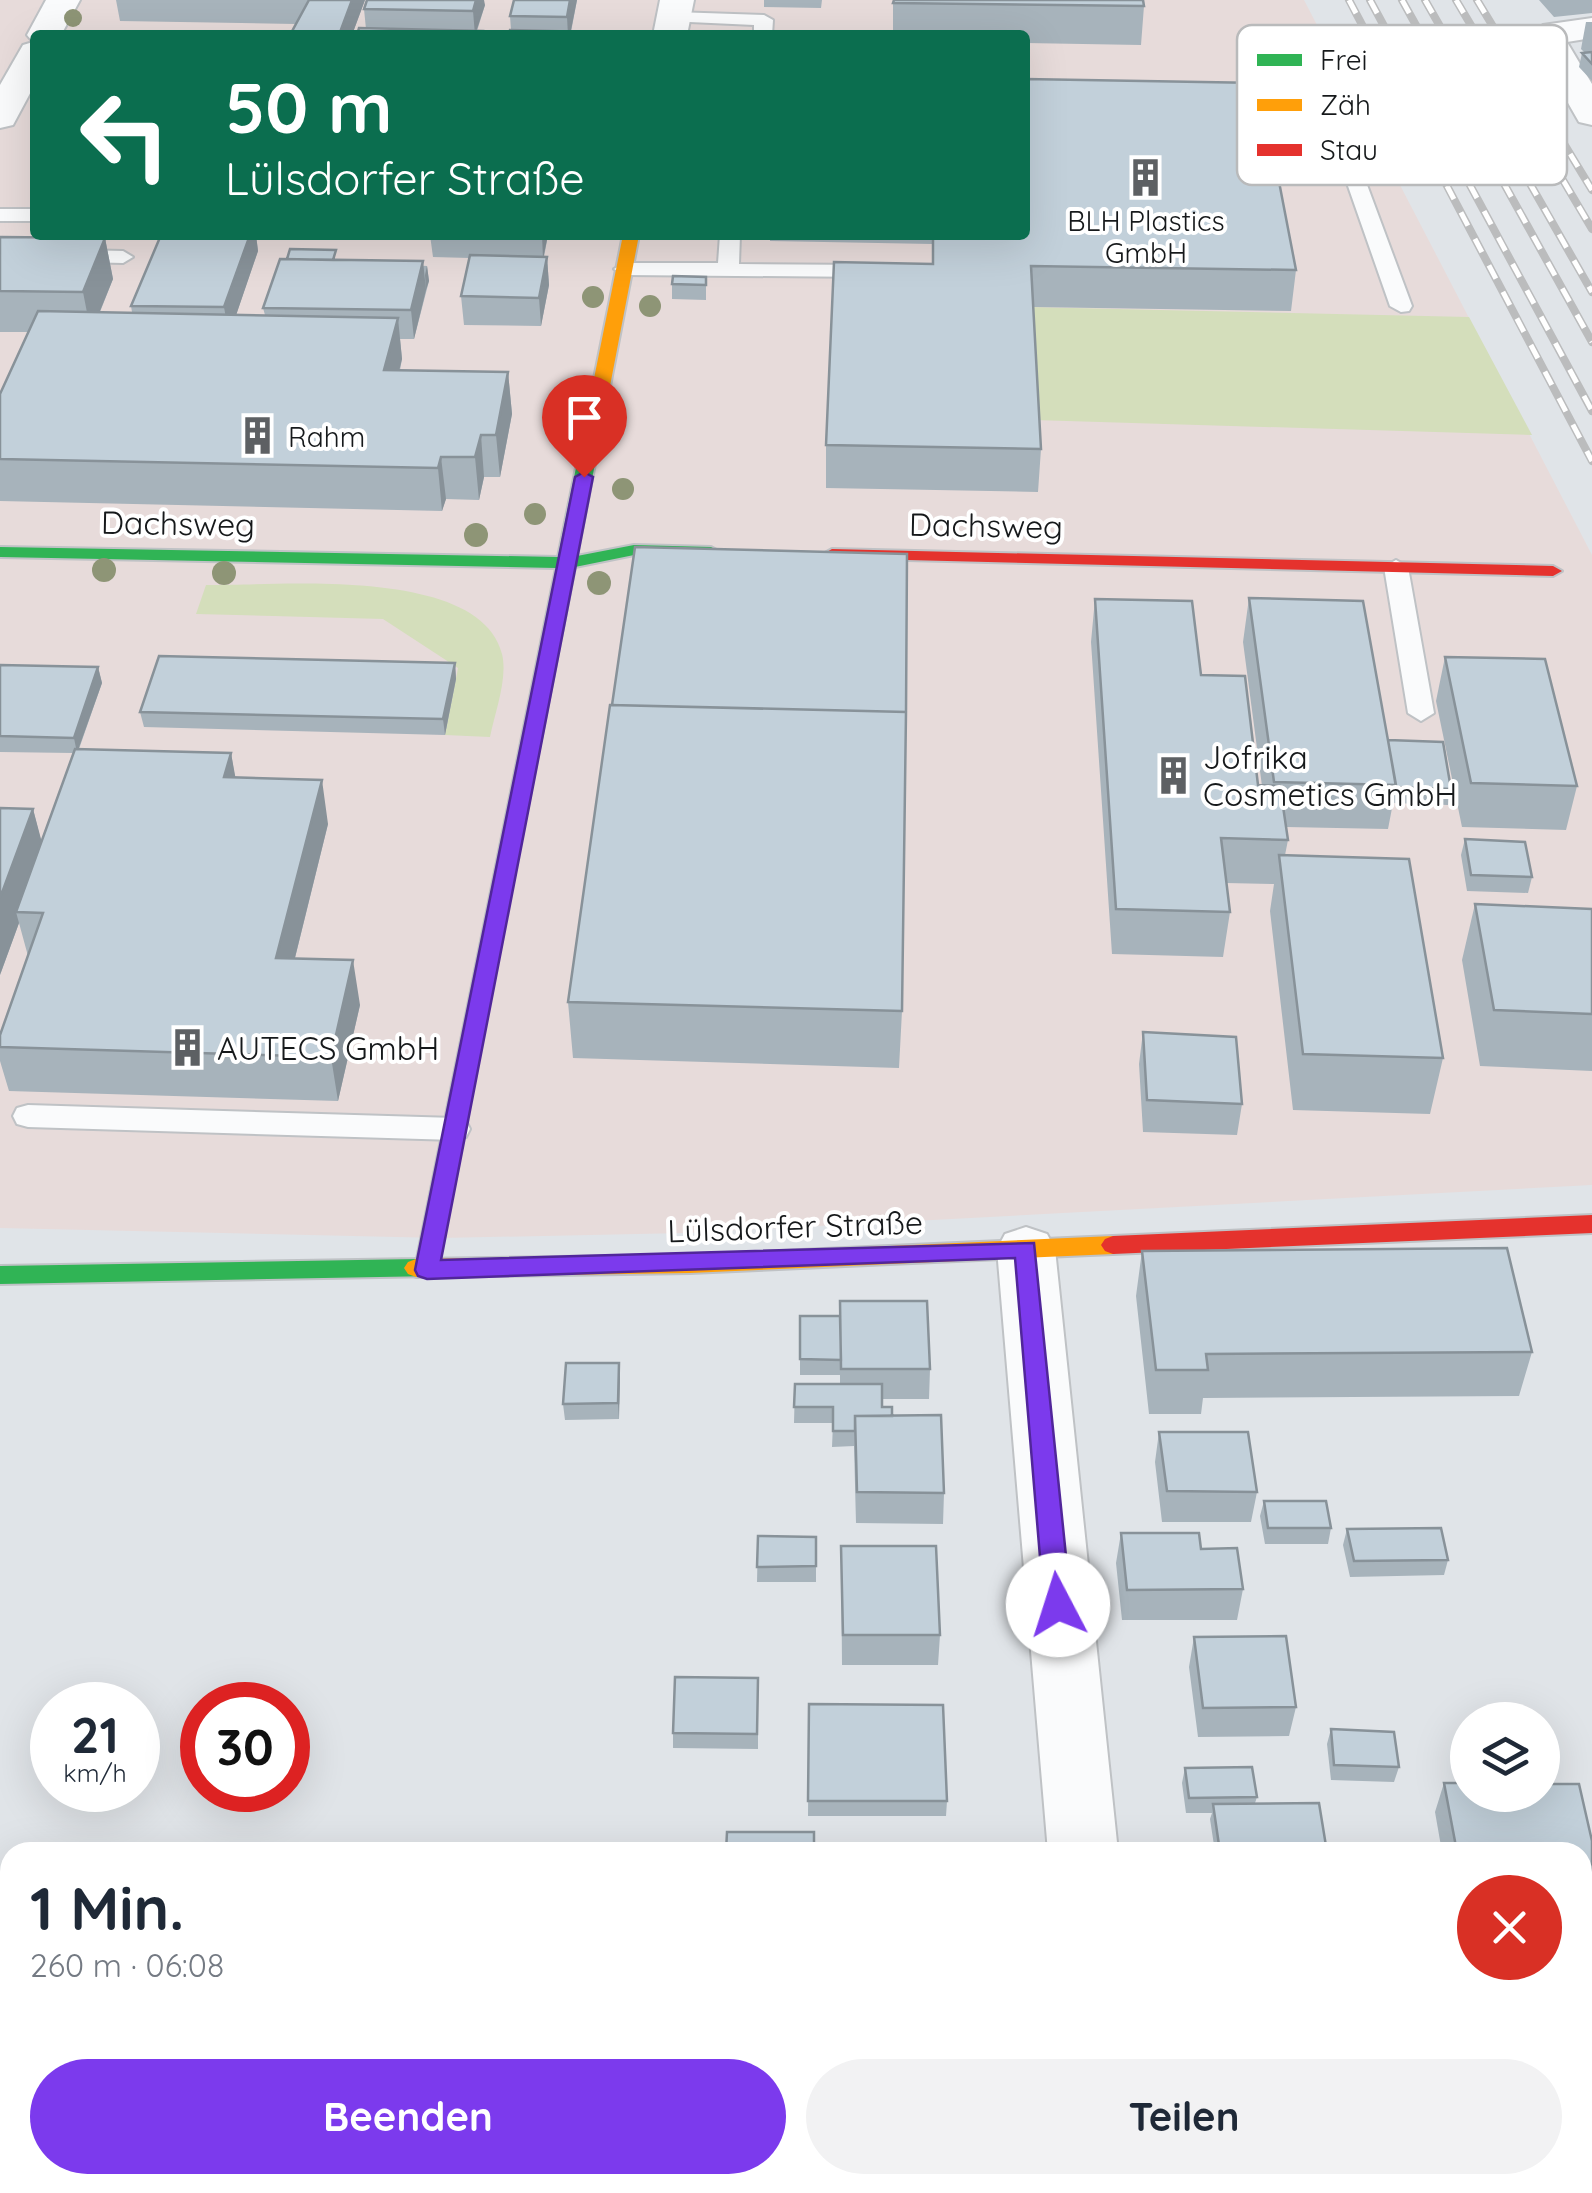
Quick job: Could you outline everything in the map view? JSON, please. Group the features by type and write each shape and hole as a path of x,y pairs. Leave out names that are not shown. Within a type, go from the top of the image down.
{"street":[{"path":"47,30 62,0"},
{"path":"1567,31 1592,28"},
{"path":"5,100 30,60"},
{"path":"1567,71 1592,114"},
{"path":"427,1270 630,240"},
{"name":"Dachsweg","path":"0,552 568,562 634,550 732,552"},
{"name":"Dachsweg","path":"810,554 1552,571"},
{"name":"Lülsdorfer Straße","path":"0,1275 690,1264 1592,1224"},
{"path":"1026,1249 1082,1842"}],"lane":[{"path":"674,17 764,20 763,30"},
{"path":"1216,113 1237,113"},
{"path":"1358,185 1401,306"},
{"path":"0,215 30,215"},
{"path":"728,270 730,240"},
{"path":"0,254 123,257"},
{"path":"624,269 880,271"},
{"path":"1396,567 1420,713"},
{"path":"28,1116 455,1129"}],"shaded area":[{"path":"0,0 1304,0 1317,25 1237,25 1237,185 1400,185 1592,555 1592,1185 685,1233 441,1238 0,1228"}],"green space":[{"path":"1028,307 1469,317 1532,435 1034,420"},
{"path":"206,585 372,586 417,593 456,606 486,626 502,654 502,684 490,737 445,735 458,668 383,619 196,614"}],"building":[{"path":"309,0 352,0 341,30 293,30"},
{"path":"367,0 476,0 473,11 364,9"},
{"path":"514,0 570,0 567,17 510,16"},
{"path":"1143,0 1144,6 893,3"},
{"path":"359,28 442,30 358,30"},
{"path":"1030,79 1237,83 1237,185 1280,185 1296,270 1031,266 1041,449 826,445 834,262 933,264 933,240 1030,240"},
{"path":"0,237 104,240 83,292 0,291"},
{"path":"159,240 248,240 224,307 131,306"},
{"path":"290,249 336,250 333,260 287,259"},
{"path":"470,255 547,257 539,298 461,296"},
{"path":"280,259 423,261 411,310 263,308"},
{"path":"673,276 706,277 706,285 672,284"},
{"name":"Rahm","path":"38,311 398,318 384,370 508,372 496,435 481,435 475,457 441,457 438,468 0,459 0,394"},
{"path":"635,547 907,554 906,712 612,705"},
{"path":"1249,598 1363,601 1396,785 1274,782"},
{"name":"Jofrika Cosmetics GmbH","path":"1095,599 1192,601 1201,675 1245,676 1258,785 1280,786 1288,840 1221,838 1230,912 1116,909"},
{"path":"159,656 455,663 443,719 140,712"},
{"path":"1445,657 1545,659 1577,786 1471,783"},
{"path":"0,665 98,667 74,738 0,736"},
{"path":"610,705 906,712 902,1011 568,1002"},
{"path":"1388,740 1443,742 1451,789 1396,787"},
{"path":"75,749 231,753 224,777 322,780 276,958 353,960 331,1057 0,1047 0,1035 43,913 16,912"},
{"path":"0,808 33,809 0,898"},
{"path":"1465,839 1525,842 1532,877 1471,875"},
{"path":"1279,855 1409,859 1443,1058 1303,1054"},
{"path":"1475,904 1592,909 1592,1014 1494,1010"},
{"path":"1143,1032 1236,1037 1242,1104 1147,1100"},
{"path":"1507,1248 1532,1352 1206,1354 1208,1370 1156,1370 1142,1251"},
{"path":"840,1301 927,1301 930,1369 841,1369"},
{"path":"800,1316 840,1316 841,1360 800,1359"},
{"path":"566,1363 619,1363 618,1403 563,1404"},
{"path":"795,1384 882,1384 882,1407 892,1407 892,1416 855,1416 855,1431 833,1431 833,1407 794,1407"},
{"path":"941,1415 944,1493 857,1492 855,1416"},
{"path":"1159,1432 1248,1432 1257,1492 1167,1491"},
{"path":"1264,1501 1326,1501 1331,1528 1268,1528"},
{"path":"1441,1528 1448,1560 1354,1561 1347,1529"},
{"path":"1121,1533 1199,1533 1201,1549 1237,1548 1243,1589 1127,1590"},
{"path":"758,1536 816,1537 816,1566 757,1567"},
{"path":"841,1546 936,1546 940,1635 843,1635"},
{"path":"1286,1636 1296,1707 1203,1708 1194,1637"},
{"path":"675,1677 758,1678 757,1734 673,1733"},
{"path":"809,1704 943,1705 947,1801 808,1801"},
{"path":"1331,1729 1394,1732 1399,1767 1334,1765"},
{"path":"1252,1767 1257,1797 1189,1798 1185,1768"},
{"path":"1444,1783 1450,1783 1450,1812 1560,1812 1560,1784 1579,1784 1592,1842 1455,1842"},
{"path":"1319,1803 1325,1842 1219,1842 1213,1804"},
{"path":"727,1832 814,1832 814,1842 726,1842"}],"railway":[{"path":"1349,0 1362,25"},
{"path":"1370,0 1384,25"},
{"path":"1402,0 1416,25"},
{"path":"1425,0 1439,25"},
{"path":"1456,0 1471,25"},
{"path":"1477,0 1492,25"},
{"path":"1567,149 1592,190"},
{"path":"1447,185 1592,461"},
{"path":"1470,185 1592,411"},
{"path":"1505,185 1592,342"},
{"path":"1531,185 1592,292"},
{"path":"1566,185 1592,229"}],"traffic: fast":[{"path":"427,1270 592,433"},
{"path":"0,552 568,563 634,550 711,552"},
{"path":"0,1275 416,1268"}],"traffic: slow":[{"path":"592,433 630,240"},
{"path":"416,1268 690,1264 1113,1245"}],"traffic: jam":[{"path":"832,554 1553,571"},
{"path":"1113,1245 1592,1224"}],"place":[{"name":"BLH Plastics GmbH","path":"1146,178"},
{"name":"Rahm","path":"258,436"},
{"name":"Jofrika Cosmetics GmbH","path":"1173,775"},
{"name":"AUTECS GmbH","path":"187,1048"}],"route":[{"path":"584,477 427,1270 690,1264 1026,1249 1058,1605"}]}
